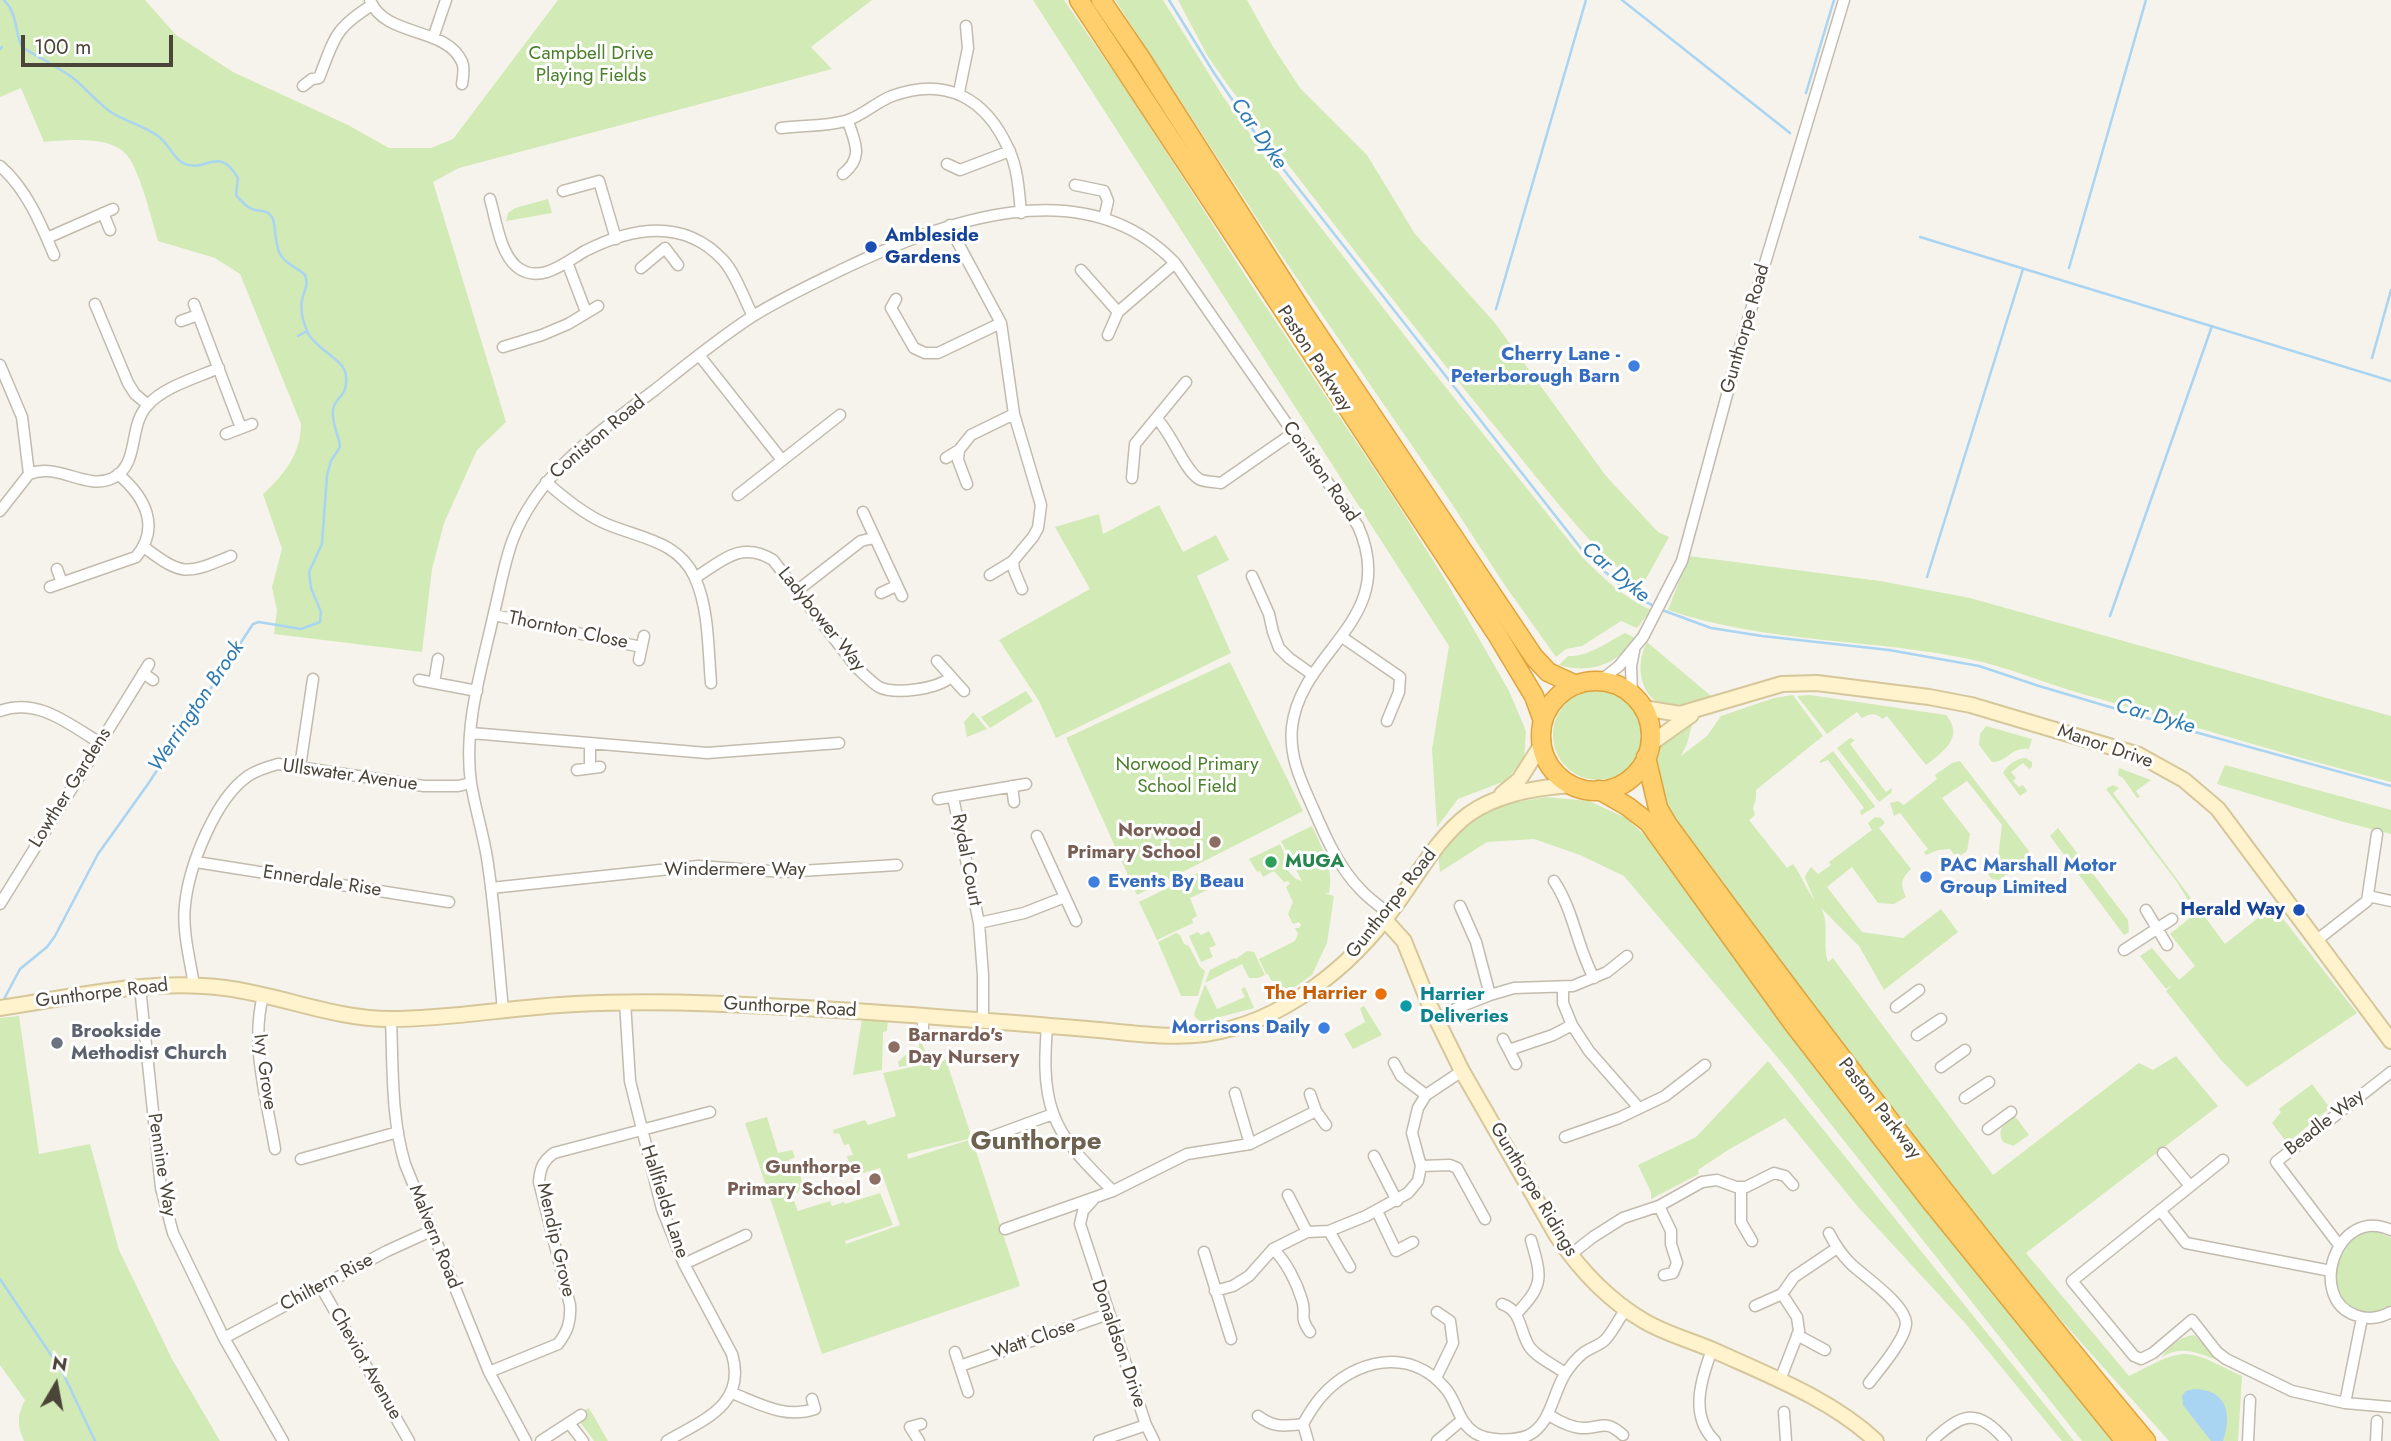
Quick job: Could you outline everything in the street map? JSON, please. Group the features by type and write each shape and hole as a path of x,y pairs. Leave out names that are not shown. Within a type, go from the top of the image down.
{"highway":[{"name":"Paston Parkway","path":"1079,0 1498,636 1534,696 1543,721"},
{"name":"Paston Parkway","path":"1101,0 1308,319 1534,657 1548,672 1576,685"},
{"path":"1600,681 1614,684 1638,701 1650,726 1648,750 1631,778 1616,786 1599,790 1573,785 1552,769 1542,744 1543,721 1559,695 1576,685 1600,681"},
{"name":"Paston Parkway","path":"1648,750 1658,808 1756,946 1941,1189 2146,1441"},
{"name":"Paston Parkway","path":"1599,790 1650,822 1809,1044 1938,1210 2125,1441"}],"street":[{"path":"433,38 446,0"},
{"name":"Gunthorpe Road","path":"1600,681 1634,650 1651,623 1682,561 1741,343 1844,0"},
{"path":"303,86 312,79 319,78 338,31 371,2 387,20 433,38 454,51 464,65 463,84"},
{"path":"959,92 968,48 966,26"},
{"path":"781,128 848,121 891,96 910,91 944,89 959,92 986,114 999,130 1010,151 1018,180 1021,213"},
{"path":"843,174 852,166 856,151 848,121"},
{"path":"947,164 960,170 1010,151"},
{"path":"0,166 12,177 40,222 54,255"},
{"path":"563,191 599,181 617,239"},
{"path":"1075,185 1104,191 1108,201 1104,218"},
{"path":"489,199 504,248 510,260 520,269 534,274 549,272 586,251 617,239 650,230 666,230 694,237 725,262 753,316"},
{"name":"Coniston Road","path":"503,1010 491,888 484,840 471,783 471,733 494,614 512,542 526,512 546,482 580,448 753,316 898,243 950,225 1021,213 1056,210 1104,218 1144,236 1160,247 1175,263 1358,526 1364,539 1368,573 1366,590 1356,618 1302,694 1292,727 1294,763 1315,814 1346,872 1387,917"},
{"path":"47,238 108,211 110,230"},
{"path":"950,225 1002,323 1014,414 1041,505 1038,528 1013,561 990,575"},
{"path":"666,230 665,248 678,265"},
{"path":"641,268 665,248"},
{"path":"568,262 586,312"},
{"path":"1108,335 1118,312 1175,263"},
{"path":"1081,270 1118,312"},
{"path":"897,299 891,308 894,315 914,348 925,353 938,354 1002,323"},
{"path":"95,304 128,383 135,394 148,405"},
{"path":"194,304 241,428"},
{"path":"503,347 568,324 598,306"},
{"path":"181,321 198,315"},
{"path":"699,355 782,460"},
{"path":"0,365 22,416 29,474"},
{"path":"0,511 29,474 40,470 57,471 88,481 110,479 118,474 128,463 137,422 148,405 164,393 219,368"},
{"path":"1132,478 1135,444 1186,382"},
{"path":"946,458 959,450 971,435 1014,414"},
{"path":"738,495 840,415"},
{"path":"1157,419 1168,429 1188,467 1199,479 1221,483 1293,433"},
{"path":"226,434 252,424"},
{"path":"959,450 958,460 967,484"},
{"path":"51,587 136,557 144,547 147,539 147,512 139,495 118,474"},
{"path":"546,482 587,514 676,552 685,560 695,578 704,607 711,683"},
{"path":"863,512 899,591 881,593"},
{"path":"798,590 861,541 873,538"},
{"path":"144,547 169,566 183,570 199,569 231,556"},
{"name":"Ladybower Way","path":"695,578 735,553 753,551 773,559 857,668 882,688 893,690 933,687 951,677"},
{"path":"1013,561 1022,589"},
{"path":"57,569 62,583"},
{"path":"1252,576 1269,614 1279,648 1314,675"},
{"name":"Thornton Close","path":"494,614 642,641 639,660"},
{"path":"1342,637 1400,677 1398,692 1387,721"},
{"name":"Gunthorpe Road","path":"1634,650 1631,666 1638,701"},
{"path":"434,683 438,659"},
{"path":"937,661 964,691"},
{"name":"Lowther Gardens","path":"0,902 146,668 153,680"},
{"path":"300,767 316,701 313,679"},
{"path":"419,680 477,691"},
{"name":"Manor Drive","path":"1638,701 1680,714 1782,684 1817,683 1971,705 2139,755 2184,780 2218,808 2391,1041"},
{"path":"0,711 16,706 38,709 60,718 100,743"},
{"name":"Manor Drive","path":"1648,750 1698,710"},
{"path":"471,733 707,753 839,743"},
{"path":"577,770 595,767 590,744"},
{"name":"Gunthorpe Road","path":"1493,802 1519,780 1542,744"},
{"name":"Ullswater Avenue","path":"194,985 185,905 196,862 225,799 247,777 278,764 424,786 458,786 471,783"},
{"name":"Rydal Court","path":"938,799 1026,784"},
{"name":"Gunthorpe Road","path":"0,1008 140,987 194,985 230,989 330,1013 391,1019 625,1002 778,1007 1193,1035 1241,1026 1283,1006 1332,974 1348,961 1387,917 1435,849 1469,815 1493,802 1536,788 1573,785"},
{"path":"1012,786 1014,802"},
{"name":"Rydal Court","path":"953,797 979,923 983,1019"},
{"path":"2316,940 2367,901 2377,834"},
{"path":"1037,836 1076,921"},
{"name":"Ennerdale Rise","path":"196,862 449,902"},
{"name":"Windermere Way","path":"491,888 698,866 784,872 897,864"},
{"path":"1554,881 1566,901 1577,939 1594,978"},
{"path":"2368,895 2391,901"},
{"name":"Rydal Court","path":"979,923 1024,913 1065,897"},
{"path":"1460,906 1476,942 1490,995"},
{"path":"2146,910 2167,945"},
{"name":"Gunthorpe Ridings","path":"1387,917 1404,940 1437,1021 1462,1071 1570,1255 1598,1287 1652,1326 1780,1380 1839,1413 1876,1441"},
{"path":"2124,950 2172,919"},
{"path":"1437,1021 1457,1008 1490,995 1524,987 1573,986 1594,978 1627,956"},
{"name":"Pennine Way","path":"140,987 161,1188 173,1233 224,1338 283,1441"},
{"path":"1563,987 1563,1003 1572,1025 1589,1051 1639,1108"},
{"path":"1896,1007 1919,990"},
{"name":"Ivy Grove","path":"263,996 258,1015 257,1036 275,1149"},
{"name":"Hallfields Lane","path":"625,1002 631,1081 662,1209 684,1264 732,1354 735,1366 732,1393"},
{"path":"923,1016 923,1036"},
{"name":"Malvern Road","path":"391,1019 394,1103 405,1164 489,1372 526,1441"},
{"path":"1917,1035 1941,1019"},
{"path":"1046,1025 1045,1062 1053,1114 1086,1163 1113,1191"},
{"path":"1509,1050 1553,1035 1572,1025"},
{"path":"1503,1039 1516,1064"},
{"path":"1941,1067 1965,1050"},
{"path":"1394,1063 1401,1076 1426,1095"},
{"path":"1565,1137 1619,1118 1673,1092 1705,1065"},
{"path":"1215,1291 1233,1286 1249,1276 1273,1249 1307,1232 1329,1231 1377,1211 1408,1193 1418,1181 1421,1166 1412,1133 1414,1119 1426,1095 1462,1071"},
{"name":"Beadle Way","path":"2339,1245 2276,1162 2391,1072"},
{"path":"1965,1098 1989,1082"},
{"path":"1235,1093 1250,1144"},
{"path":"1310,1094 1316,1111 1326,1125"},
{"path":"1005,1229 1113,1191 1164,1164 1197,1152 1227,1150 1250,1144 1316,1111"},
{"name":"Mendip Grove","path":"489,1372 558,1344 571,1318 539,1182 542,1164 554,1153 710,1112"},
{"path":"1988,1129 2011,1112"},
{"path":"977,1142 1053,1114"},
{"path":"301,1159 398,1132"},
{"path":"2163,1153 2190,1186"},
{"path":"1374,1156 1397,1201"},
{"path":"2223,1160 2072,1280 2134,1356 2141,1359 2153,1353 2192,1320 2217,1352 2226,1359 2292,1391 2345,1403 2391,1408"},
{"path":"1421,1166 1450,1165 1457,1168 1485,1219"},
{"path":"1570,1255 1623,1218 1659,1206 1702,1182 1717,1180 1741,1188 1750,1186 1774,1172 1785,1176 1793,1185"},
{"path":"1741,1188 1741,1222 1752,1241"},
{"path":"1288,1195 1307,1232"},
{"name":"Donaldson Drive","path":"1097,1197 1087,1204 1080,1219 1086,1246 1146,1425 1154,1441"},
{"path":"1659,1206 1670,1226 1677,1268 1673,1273 1664,1275"},
{"path":"2160,1210 2186,1243 2331,1271"},
{"path":"1377,1211 1396,1251 1413,1242"},
{"path":"2391,1230 2384,1227 2358,1228 2347,1235 2333,1258 2331,1271 2333,1291 2338,1303 2349,1313 2361,1318 2383,1316 2391,1312"},
{"name":"Chiltern Rise","path":"224,1338 387,1251 431,1231"},
{"path":"1329,1231 1350,1266"},
{"path":"1829,1233 1837,1248 1903,1312 1906,1325 1901,1338 1869,1383"},
{"path":"684,1264 746,1235"},
{"path":"1516,1314 1534,1295 1538,1283 1539,1268 1531,1240"},
{"path":"1755,1306 1782,1294 1794,1277 1837,1248"},
{"path":"1273,1249 1280,1256 1296,1286 1303,1302 1302,1321 1310,1332"},
{"path":"1204,1252 1231,1339"},
{"name":"Cheviot Avenue","path":"321,1287 409,1441"},
{"path":"1780,1380 1799,1323 1782,1294"},
{"path":"1502,1304 1510,1307 1516,1314 1529,1346 1565,1373"},
{"path":"1303,1424 1321,1397 1337,1382 1368,1364 1389,1360 1409,1363 1436,1378 1448,1391 1462,1420 1475,1433 1504,1440 1530,1435 1549,1415 1551,1403 1565,1373 1581,1354 1604,1340 1626,1309"},
{"path":"1436,1378 1453,1343 1450,1321 1437,1312"},
{"name":"Watt Close","path":"960,1366 1108,1314"},
{"path":"2345,1403 2361,1318"},
{"path":"1797,1335 1825,1350"},
{"path":"1712,1350 1698,1401 1701,1418 1715,1441"},
{"path":"955,1352 968,1392"},
{"path":"667,1441 714,1414 732,1393 780,1412 794,1414 815,1409 812,1399"},
{"path":"2248,1441 2250,1400"},
{"path":"1784,1412 1786,1441"},
{"path":"541,1441 581,1415"},
{"path":"1549,1415 1574,1427 1600,1424 1612,1426 1623,1435"},
{"path":"1258,1416 1270,1425 1303,1424"},
{"path":"1932,1441 1958,1419 1973,1417 1996,1429 2006,1441"},
{"path":"1437,1441 1462,1420"},
{"path":"2376,1441 2377,1420"},
{"path":"569,1423 583,1441"},
{"path":"919,1441 910,1427 921,1424"},
{"path":"1303,1424 1308,1441"},
{"path":"1099,1441 1146,1425"}],"green space":[{"name":"Campbell Drive Playing Fields","path":"0,0 145,0 176,35 233,72 348,125 389,148 431,148 453,139 558,0 872,0 811,47 832,69 459,168 433,182 506,422 477,450 444,523 432,569 422,652 274,634 277,610 272,587 282,549 263,494 278,479 295,454 301,424 240,274 215,258 158,241 140,181 125,153 98,142 44,142 21,88 0,97"},
{"path":"1033,0 1064,0 1135,103 1252,286 1395,500 1446,581 1509,691 1526,731 1524,759 1505,781 1458,799 1437,827 1432,749 1449,646"},
{"path":"1115,0 1163,0 1224,98 1280,175 1419,354 1582,557 1623,593 1651,610 1637,628 1621,621 1582,646 1566,649 1556,657 1279,252"},
{"path":"1178,0 1247,0 1300,88 1367,155 1415,234 1495,323 1606,476 1658,532 1669,537 1641,588 1600,550 1563,509 1391,297 1227,84 1207,55"},
{"path":"548,199 552,213 506,221 508,213 515,208"},
{"path":"1159,505 1183,552 1216,535 1229,560 1197,576 1231,653 1056,738 1039,701 999,640 1090,589 1055,527 1099,514 1103,534"},
{"path":"1689,556 1880,581 1970,598 2391,716 2391,782 2235,739 1978,661 1900,648 1744,629 1668,610"},
{"path":"1625,633 1635,638 1611,661 1592,668 1559,665 1568,656 1590,652"},
{"path":"1647,642 1711,696 1688,705 1671,707 1660,704 1651,697 1641,678 1642,654"},
{"name":"Norwood Primary School Field","path":"1230,662 1303,811 1137,895 1066,738"},
{"path":"1598,690 1615,694 1630,703 1639,718 1643,735 1639,752 1630,767 1615,776 1598,780 1581,776 1566,767 1557,752 1553,735 1557,718 1566,703 1581,694"},
{"path":"1026,691 1033,701 990,728 981,717"},
{"path":"1793,695 1823,736 1756,790 1753,808 1755,815 1749,820 1787,868 1793,864 1815,901 1805,878 1811,867 1818,874 1831,865 1829,862 1872,830 1868,823 1875,817 1881,818 1885,823 1879,828 1911,869 1902,882 1906,897 1894,904 1878,903 1852,867 1827,887 1862,932 1903,938 1941,909 1958,932 1884,990 1859,946 1821,908 1825,920 1828,962 1833,958 1993,1175 2139,1063 2153,1070 2176,1056 2218,1106 2026,1253 2129,1376 2164,1359 2185,1354 2206,1359 2242,1376 2238,1441 2169,1441 1980,1229 1666,813 1652,760 1654,746 1694,717 1681,756 1707,736 1721,716 1774,698"},
{"path":"1810,695 1946,715 1951,723 1953,737 1945,749 1926,765 1887,716 1882,719 1872,714 1862,718 1857,712 1827,734 1797,696"},
{"path":"973,712 987,729 967,737 964,722"},
{"path":"1986,726 2032,739 2029,749 2018,750 2002,760 1992,762 1979,745 1980,734"},
{"path":"1850,738 1855,740 1850,744 1886,792 1892,788 1891,793 1879,802 1837,748"},
{"path":"1833,751 1875,807 1861,815 1860,811 1864,808 1828,760 1820,763"},
{"path":"2026,758 2032,762 2032,767 2029,769 2023,763 2011,772 2016,778 2013,781 2019,787 2023,785 2027,791 2020,796 2003,773 2019,759"},
{"path":"1960,761 2029,851 2028,858 1999,880 1992,879 1988,874 1997,867 2002,825 1967,781 1942,798 1970,834 1967,851 1957,858 1950,849 1926,855 1924,852 1928,849 1900,813 1894,816 1890,803 1898,801 1904,805 1937,779 1935,775 1952,763"},
{"path":"2225,765 2391,810 2391,834 2217,784"},
{"path":"2119,768 2151,780 2136,791 2140,797 2137,798 2118,775"},
{"path":"2113,785 2119,788 2113,793 2225,944 2273,906 2357,1013 2247,1087 2221,1060 2166,991 2172,985 2166,989 2140,956 2152,948 2179,980 2195,966 2170,934 2196,913 2177,882 2106,789"},
{"path":"1546,797 1589,801 1626,818 1656,846 1689,896 1880,1151 2113,1441 2082,1441 1788,1070 1624,876 1580,855 1534,839 1487,842 1440,872 1438,851 1467,823 1495,806"},
{"path":"1312,826 1330,875 1329,893 1324,893 1334,896 1327,943 1312,975 1286,993 1279,983 1266,974 1259,959 1295,941 1298,934 1295,928 1301,925 1299,922 1293,924 1288,914 1293,902 1286,887 1290,884 1288,881 1284,882 1274,871 1263,877 1249,859 1280,844 1289,864 1288,871 1302,881 1281,841"},
{"path":"2058,828 2128,920 2129,932 2124,935 2050,836"},
{"path":"1198,873 1207,890 1190,898 1197,916 1192,919 1193,923 1157,940 1139,902"},
{"path":"1209,931 1216,945 1209,948 1213,957 1201,962 1189,936"},
{"path":"1176,933 1184,944 1189,946 1205,971 1198,996 1181,996 1158,942"},
{"path":"1247,951 1254,952 1265,975 1249,978 1242,964 1205,983 1210,970"},
{"path":"1205,984 1217,1009 1245,997 1241,989 1245,987 1254,1008 1201,1022 1194,1014"},
{"path":"1364,1006 1382,1035 1353,1049 1344,1034 1365,1022 1360,1008"},
{"path":"19,1016 39,1154 90,1144 119,1250 172,1359 220,1441 24,1441 19,1420 25,1400 0,1365 0,1018"},
{"path":"862,1019 888,1019 887,1031 883,1032 882,1070 853,1075"},
{"path":"914,1041 921,1041 929,1061 899,1067 898,1062 914,1047 919,1047 919,1043"},
{"name":"Gunthorpe Primary School","path":"946,1060 972,1138 907,1154 908,1159 972,1139 1020,1286 822,1354 745,1123 767,1117 778,1153 792,1150 795,1157 789,1160 794,1176 800,1175 805,1190 789,1196 798,1211 830,1201 832,1206 844,1202 845,1204 880,1193 893,1225 845,1241 846,1244 900,1225 880,1168 853,1176 847,1156 853,1155 849,1144 844,1145 839,1133 834,1134 833,1130 865,1120 868,1125 896,1116 883,1073"},
{"path":"1768,1061 2074,1441 2062,1441 1965,1323 1859,1208 1785,1118 1728,1150 1698,1170 1699,1174 1651,1199 1651,1192 1638,1165 1696,1137"},
{"path":"2312,1084 2330,1108 2287,1143 2272,1123 2281,1112 2279,1109"},
{"path":"2015,1116 2029,1135 2013,1146 2003,1142 2001,1130"},
{"path":"2370,1232 2378,1232 2391,1238 2391,1307 2372,1314 2356,1312 2345,1302 2337,1287 2336,1270 2340,1253 2351,1240"},
{"path":"2194,1335 2221,1362 2199,1353 2184,1351 2162,1357 2175,1343"},
{"path":"589,1408 608,1441 594,1441 580,1422 584,1419 581,1412"}],"water":[{"path":"2194,1389 2214,1394 2224,1405 2227,1421 2223,1441 2211,1441 2183,1405 2182,1396 2186,1391"}],"waterway":[{"name":"Werrington Brook","path":"4,0 12,11 22,47 73,78 114,114 158,136 183,163 191,166 217,161 231,168 238,178 236,195 250,208 270,214 280,254 285,261 305,275 306,286 301,305 306,329 317,345 340,364 346,376 345,389 333,410 340,447 331,461 327,475 322,544 309,572 311,588 321,612 320,622 301,629 259,622 253,624 148,784 98,854 55,936 47,947 20,969 4,999"},
{"name":"Car Dyke","path":"1169,0 1255,133 1583,551 1626,589 1656,607"},
{"path":"1496,309 1586,0"},
{"path":"1622,0 1790,133"},
{"path":"1806,93 1834,0"},
{"path":"2069,268 2146,0"},
{"path":"1920,237 2391,381"},
{"path":"1927,577 2023,269"},
{"path":"2372,358 2391,290"},
{"path":"2110,616 2212,326"},
{"path":"298,336 307,331"},
{"name":"Car Dyke","path":"1662,610 1711,628 1889,650 1979,666 2184,729 2391,786"},
{"path":"0,1279 63,1373 95,1441"}],"place":[{"name":"Ambleside Gardens","path":"871,247"},
{"name":"Cherry Lane - Peterborough Barn","path":"1634,366"},
{"name":"Norwood Primary School","path":"1215,842"},
{"name":"MUGA","path":"1271,862"},
{"name":"PAC Marshall Motor Group Limited","path":"1926,877"},
{"name":"Events By Beau","path":"1094,882"},
{"name":"Herald Way","path":"2299,910"},
{"name":"The Harrier","path":"1381,994"},
{"name":"Harrier Deliveries","path":"1406,1006"},
{"name":"Morrisons Daily","path":"1324,1028"},
{"name":"Brookside Methodist Church","path":"57,1043"},
{"name":"Barnardo's Day Nursery","path":"894,1047"},
{"name":"Gunthorpe Primary School","path":"875,1179"}],"district":[{"name":"Gunthorpe","path":"1036,1143"}]}
